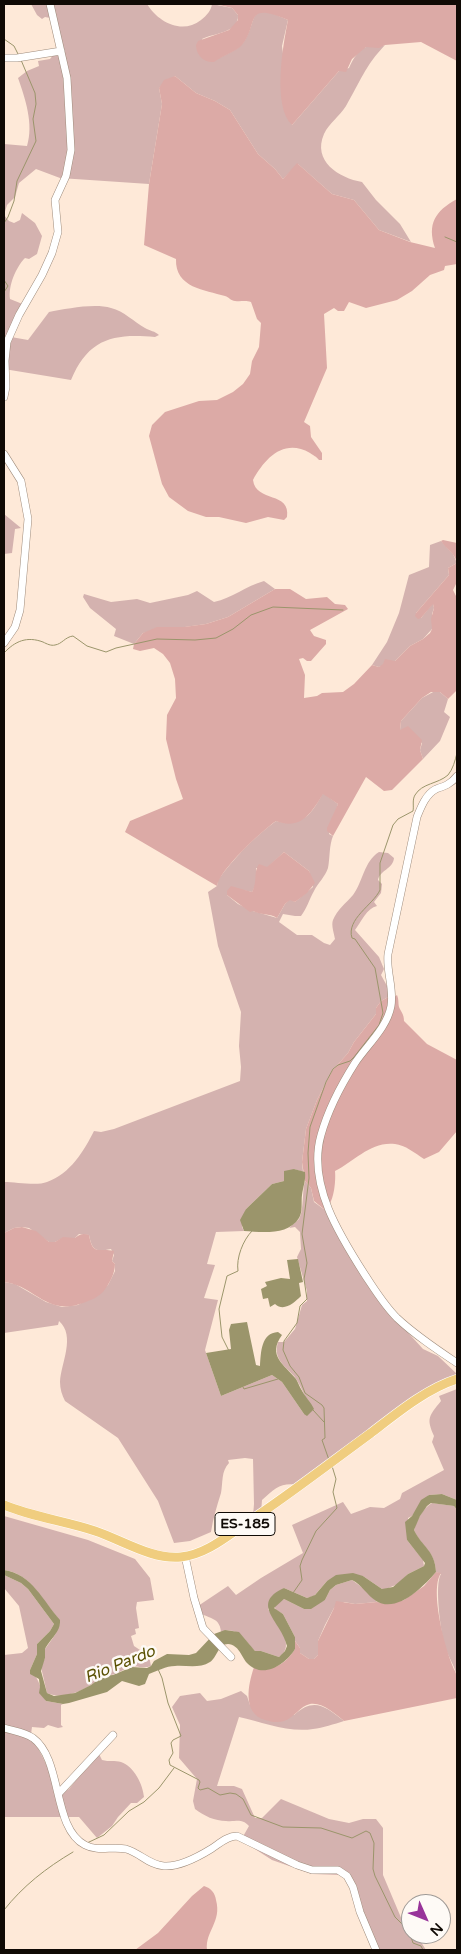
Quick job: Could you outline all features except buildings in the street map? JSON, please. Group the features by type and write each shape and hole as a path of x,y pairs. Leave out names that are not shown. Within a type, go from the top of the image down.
{"main road":[{"name":"ES-185","path":"4,1505 95,1531 144,1550 169,1557 195,1555 218,1543 277,1502 391,1418 437,1388 457,1379"}],"street":[{"path":"4,397 6,390 5,361 7,342 52,253 58,232 55,200 66,176 72,140 67,107 67,78 50,4"},
{"path":"4,58 20,58 61,51"},
{"path":"4,454 21,481 28,519 20,610 15,627 4,643"},
{"path":"457,776 447,786 432,792 424,802 417,817 388,954 387,966 392,992 391,1006 378,1034 354,1065 328,1113 320,1136 318,1167 327,1204 336,1224 356,1262 380,1299 415,1334 457,1363"},
{"path":"185,1556 201,1623 231,1657"},
{"path":"4,1728 33,1738 44,1753 59,1793 70,1831 76,1839 94,1848 127,1850 156,1864 169,1866 201,1854 227,1838 237,1836 297,1865 312,1870 332,1869 341,1872 350,1880 362,1918 376,1950"},
{"path":"59,1793 112,1735"}],"shaded area":[{"path":"31,4 147,4 164,21 178,26 194,24 201,20 211,9 212,4 232,8 238,15 234,26 202,39 214,61 241,46 248,35 255,15 259,12 274,14 288,20 282,46 292,125 339,71 349,68 359,51 369,46 385,45 368,67 344,110 326,130 321,144 322,152 330,167 345,177 362,182 376,200 400,224 411,242 379,230 354,200 332,194 298,164 283,179 258,154 230,110 196,93 175,76 159,88 162,104 149,184 60,178 36,169 19,183 15,197 7,205 4,215 4,144 27,146 30,129 28,111 18,78 27,71 39,66 38,61 50,59 58,49 50,18 45,17 42,19 37,15"},
{"path":"215,4 457,4 457,61 421,42 385,45 379,48 366,47 352,59 346,72 339,71 292,125 286,116 282,104 281,90 282,59 288,20 264,13 258,14 254,18 247,38 241,46 214,62 210,62 204,60 199,55 196,49 198,41 229,30 238,20 238,15 232,8"},
{"path":"175,76 196,93 230,110 258,154 283,179 297,163 332,194 354,200 379,230 410,242 435,248 432,232 435,219 443,208 457,199 457,264 445,266 444,270 430,275 412,291 397,300 366,308 349,302 344,311 338,311 334,308 324,314 327,368 304,422 310,426 311,437 322,453 322,460 301,449 284,449 263,464 253,480 255,487 260,492 284,503 287,509 287,517 284,520 268,517 246,523 219,517 206,517 188,511 169,497 162,484 149,436 152,425 165,412 199,401 217,400 233,392 243,384 250,374 252,361 259,347 261,323 257,319 251,302 234,301 193,286 180,276 176,259 144,245 149,184 162,104 159,88 164,80"},
{"path":"22,213 35,223 42,236 37,254 29,259 25,258 11,283 10,299 25,305 11,337 28,340 49,312 97,306 111,308 120,312 159,335 155,337 127,336 114,338 94,347 85,355 71,380 4,369 4,215 9,221 14,223 20,220"},
{"path":"4,514 21,528 15,529 12,553 4,554"},
{"path":"441,541 453,554 457,563 448,568 449,575 416,613 421,618 433,603 432,629 423,639 410,646 395,661 379,667 372,665 387,642 399,613 409,575 429,567 430,545"},
{"path":"441,541 457,543 457,563 454,556"},
{"path":"457,563 457,584 453,590 457,604 457,690 448,699 440,692 431,692 422,698 401,721 400,730 408,726 422,740 420,750 423,759 392,790 384,791 366,777 333,836 327,831 327,828 338,804 323,794 310,813 299,822 292,824 276,821 262,833 225,870 217,886 125,832 130,821 183,799 166,739 167,715 176,698 175,679 170,663 163,654 154,648 140,651 133,649 134,644 143,633 157,627 184,627 206,624 228,617 275,589 290,589 306,599 327,597 335,604 345,605 348,609 310,630 314,636 326,640 326,644 311,661 303,658 299,659 305,675 304,698 317,696 322,693 343,692 354,684 372,665 379,667 385,659 395,661 410,646 430,633 432,629 433,604 421,618 418,619 415,616 416,613 449,575 448,568"},
{"path":"264,581 275,589 228,617 206,624 143,633 134,644 114,636 116,629 90,608 83,597 84,594 111,602 137,599 150,603 188,595 197,591 214,602"},
{"path":"435,691 440,692 448,699 444,712 450,717 440,741 423,759 420,750 422,743 400,730 401,721 422,698"},
{"path":"323,793 338,804 329,834 333,836 328,868 301,916 283,914 279,922 297,935 312,935 330,945 335,939 332,922 335,916 353,895 374,856 379,852 388,853 394,858 391,865 379,877 378,880 382,884 381,893 374,902 377,906 367,912 355,930 379,957 384,969 381,975 392,995 381,1001 376,1008 376,1014 354,1042 348,1053 332,1071 317,1100 306,1129 302,1162 303,1172 294,1169 284,1181 272,1184 246,1209 242,1227 244,1231 216,1232 207,1264 215,1265 204,1298 218,1300 205,1350 221,1396 272,1375 282,1382 304,1414 304,1394 295,1378 280,1361 277,1348 278,1342 284,1342 295,1329 302,1305 307,1301 307,1291 297,1257 301,1249 300,1232 295,1227 289,1228 301,1215 305,1181 311,1188 314,1202 325,1210 402,1326 423,1349 438,1356 457,1374 457,1380 435,1388 300,1485 288,1484 279,1486 262,1500 261,1513 253,1516 253,1459 228,1460 229,1463 223,1473 221,1493 211,1532 190,1541 174,1543 158,1501 118,1438 65,1401 61,1392 60,1382 67,1342 64,1327 59,1321 58,1325 4,1333 4,1282 15,1284 46,1302 62,1307 78,1305 108,1285 115,1271 115,1264 112,1261 114,1255 111,1249 98,1250 93,1247 89,1235 79,1234 75,1238 63,1238 55,1242 49,1242 29,1228 14,1228 4,1233 4,1182 32,1184 47,1182 69,1168 81,1154 94,1131 101,1132 114,1129 240,1081 239,1046 241,1012 218,946 208,892 217,886 218,880 238,856 268,827 276,821 292,822 303,819 311,812","holes":["284,852 309,871 313,887 295,902 290,899 277,918 253,911 238,904 227,895 242,890 252,892 256,885 256,868 267,868"]},
{"path":"284,852 309,871 315,883 307,893 295,902 290,900 285,904 277,918 253,911 250,912 227,895 227,891 231,886 252,892 259,864 267,867"},
{"path":"392,995 393,998 397,995 404,1021 427,1044 457,1060 457,1131 439,1152 424,1159 406,1148 395,1144 378,1146 364,1153 335,1171 335,1186 328,1207 325,1210 314,1201 311,1188 305,1181 302,1162 306,1129 317,1100 332,1071 348,1053 354,1042 376,1014 376,1008 381,1001"},
{"path":"294,1169 305,1172 299,1218 288,1228 274,1232 244,1231 240,1220 246,1209 272,1184 284,1181 284,1171"},
{"path":"22,1227 36,1231 49,1242 55,1242 63,1237 75,1238 82,1234 87,1234 95,1249 114,1251 112,1261 115,1264 114,1271 103,1292 83,1303 60,1306 41,1299 15,1284 4,1282 4,1233 14,1228"},
{"path":"298,1259 303,1282 299,1283 301,1296 289,1306 282,1307 275,1304 270,1307 268,1298 263,1299 261,1289 267,1286 265,1282 281,1278 290,1279 287,1260"},
{"path":"247,1322 256,1365 260,1366 263,1344 268,1336 278,1332 282,1335 276,1349 277,1354 282,1364 296,1379 314,1409 307,1416 282,1382 272,1375 221,1396 206,1353 231,1349 229,1330 231,1324"},
{"path":"457,1389 457,1500 442,1494 429,1495 412,1516 408,1518 407,1540 423,1560 424,1566 408,1574 398,1584 386,1589 382,1589 363,1576 327,1581 314,1596 307,1598 284,1588 268,1609 286,1640 284,1652 279,1657 255,1651 237,1632 221,1632 218,1622 198,1612 195,1608 228,1586 236,1595 303,1553 292,1525 343,1502 351,1514 370,1507 384,1508 400,1499 402,1493 444,1470 432,1442 434,1436 430,1425 430,1417 441,1401 439,1396"},
{"path":"442,1494 457,1500 457,1510 454,1506 431,1503 420,1516 414,1530 433,1559 436,1572 431,1578 409,1597 393,1604 384,1604 376,1601 352,1580 336,1585 330,1590 325,1600 311,1609 304,1609 284,1599 274,1608 283,1614 295,1637 295,1649 286,1660 274,1668 260,1670 253,1668 235,1646 228,1644 222,1646 212,1660 206,1664 165,1668 149,1674 145,1684 139,1686 122,1681 107,1692 63,1704 46,1701 39,1693 39,1679 30,1674 37,1654 37,1644 54,1624 28,1589 21,1583 4,1575 4,1570 22,1577 30,1583 60,1620 57,1632 45,1649 45,1658 41,1671 47,1693 54,1696 75,1693 103,1676 113,1675 132,1667 147,1668 154,1661 167,1654 189,1655 196,1653 214,1634 225,1630 239,1632 255,1651 279,1657 287,1646 268,1607 269,1600 274,1594 284,1588 307,1598 315,1595 327,1581 336,1575 353,1573 363,1576 382,1589 393,1587 408,1574 424,1566 425,1563 407,1540 405,1522 412,1516 421,1500 429,1495"},
{"path":"432,1503 454,1506 457,1510 457,1680 454,1667 445,1647 440,1621 438,1588 441,1574 436,1572 433,1559 414,1530 425,1508"},
{"path":"4,1516 88,1540 135,1559 150,1578 154,1600 137,1602 139,1628 135,1629 136,1634 131,1636 134,1646 149,1656 151,1666 127,1668 107,1675 71,1694 55,1695 47,1693 41,1667 45,1658 45,1649 55,1635 60,1623 30,1583 12,1572 4,1570"},
{"path":"436,1572 441,1573 438,1581 438,1607 443,1637 456,1674 457,1698 344,1721 328,1709 315,1704 306,1705 288,1719 279,1722 265,1720 253,1711 250,1705 249,1690 254,1667 267,1669 278,1666 291,1655 295,1649 295,1641 300,1648 300,1653 309,1659 314,1659 318,1655 318,1641 336,1601 355,1604 377,1602 388,1604 404,1600 424,1586"},
{"path":"4,1575 21,1583 28,1589 54,1624 37,1644 37,1654 30,1670 34,1674 46,1701 63,1704 61,1705 61,1725 63,1727 58,1728 48,1725 44,1728 32,1727 31,1734 61,1794 69,1789 98,1752 102,1760 121,1762 130,1767 142,1787 144,1797 137,1803 131,1803 112,1826 97,1838 79,1817 4,1817 4,1655 22,1653 28,1648 19,1606 4,1588"},
{"path":"352,1580 377,1602 355,1604 344,1602 334,1608 318,1641 318,1655 314,1659 309,1659 300,1653 300,1648 283,1614 276,1610 274,1606 284,1599 304,1609 325,1600 330,1590 336,1585"},
{"path":"241,1691 247,1696 250,1705 294,1715 301,1709 314,1705 331,1711 344,1721 328,1726 295,1730 239,1717 217,1786 234,1786 242,1789 255,1818 262,1818 281,1799 329,1819 349,1823 363,1819 376,1819 383,1828 383,1875 401,1918 401,1944 422,1944 426,1950 374,1950 351,1883 340,1875 312,1874 272,1860 241,1840 249,1826 246,1824 241,1821 214,1819 195,1809 193,1801 197,1779 179,1758 180,1725 172,1707 180,1696 200,1693 207,1701 221,1699"},
{"path":"204,1886 214,1893 217,1908 217,1914 208,1937 207,1950 135,1950 158,1933 192,1896"}],"waterway":[{"path":"4,39 14,46 18,54"},
{"path":"4,223 14,201 17,181 36,141 33,119 36,104 35,93 21,60"},
{"path":"445,237 457,242"},
{"path":"4,280 8,286 4,292"},
{"path":"4,653 12,645 22,641 37,640 54,645 73,636 87,646 106,652 157,639 195,640 216,638 233,629 251,615 273,607 343,610"},
{"path":"329,1460 322,1440 325,1438 324,1408 305,1393 299,1377 290,1366 283,1350 284,1341 297,1323 300,1306 307,1299 304,1279 307,1263 302,1234 309,1178 310,1127 326,1082 333,1069 354,1057 379,1025 383,1013 375,968 355,939 352,938 351,931 353,925 356,918 377,896 380,890 380,863 393,825 398,819 413,811 414,799 418,791 448,775 453,768 457,753"},
{"path":"229,1351 222,1337 219,1309 227,1276 238,1271 241,1250 252,1231"},
{"path":"243,1387 244,1389 278,1379"},
{"path":"313,1410 324,1422"},
{"path":"293,1593 302,1580 300,1566 316,1531 337,1508 333,1492 336,1479 332,1466"},
{"path":"158,1669 168,1703 181,1736 171,1743 173,1753 169,1760 170,1765 199,1780 198,1788 200,1790 208,1788 220,1795 236,1794 243,1799 251,1815 283,1827 321,1828 352,1838 366,1831 370,1833 374,1843 373,1869 375,1876 395,1917 409,1931 413,1943 421,1946 423,1950"},
{"path":"87,1843 104,1835 129,1811 144,1802 159,1788 174,1768"},
{"path":"4,1910 36,1878 73,1852"}],"water label":[{"name":"Rio Pardo","path":"120,1665"}]}
